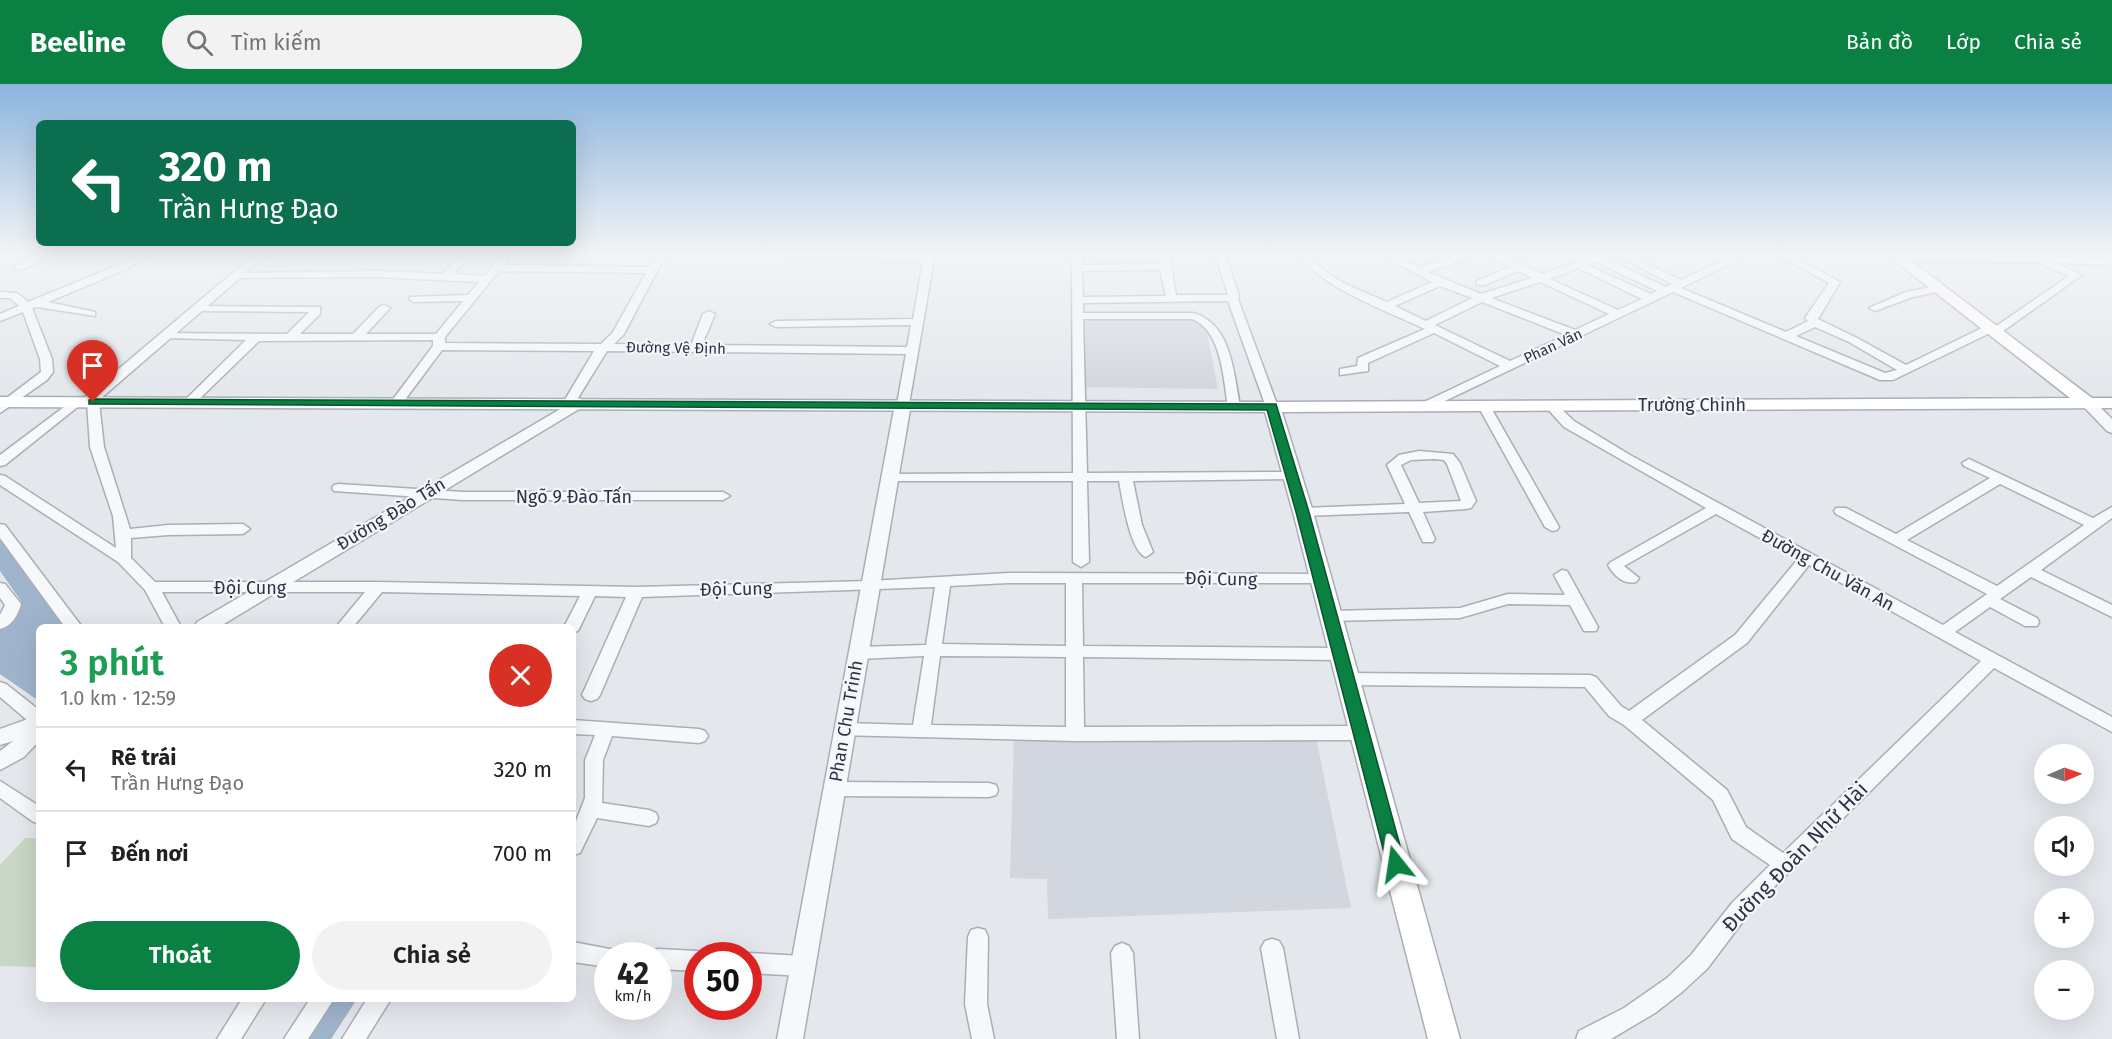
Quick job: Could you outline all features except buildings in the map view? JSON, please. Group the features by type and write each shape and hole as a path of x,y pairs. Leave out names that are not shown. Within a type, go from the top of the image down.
{"main road":[{"path":"1950,299 2088,403"},
{"name":"Trường Chinh","path":"3,404 397,402 1272,407 2112,403"},
{"path":"1272,407 1303,512 1360,733 1444,1039"}],"street":[{"path":"19,299 30,305 91,315"},
{"path":"0,318 46,299"},
{"path":"0,462 86,402 209,299"},
{"path":"414,299 439,299"},
{"path":"397,402 471,299"},
{"path":"574,403 599,352 618,334 639,299"},
{"path":"903,404 922,299"},
{"path":"1075,734 1075,651 1081,477 1078,300 1215,299"},
{"path":"1232,299 1272,407"},
{"path":"1371,299 1510,366"},
{"path":"1387,306 1403,299"},
{"path":"1344,372 1362,371 1364,369 1362,361 1482,299"},
{"path":"1484,299 1577,335"},
{"path":"1585,299 1619,315"},
{"name":"Phan Vân","path":"1426,406 1652,299"},
{"path":"1697,299 1884,377 1893,376 1992,330 2041,299"},
{"path":"1824,299 1811,318 1815,322 1853,340 1906,370"},
{"path":"1875,308 1899,299"},
{"path":"3,404 39,381 46,372 46,359 30,305"},
{"path":"198,308 316,309 316,312 290,338"},
{"path":"356,338 384,308"},
{"path":"695,349 709,314"},
{"path":"1078,316 1193,316 1206,319 1215,332 1222,350 1234,406"},
{"path":"776,324 918,322"},
{"path":"1786,336 1815,322"},
{"name":"Đường Vệ Định","path":"165,335 356,338 605,348 912,351"},
{"path":"188,403 256,338"},
{"path":"86,402 101,465 120,517 124,534 123,559"},
{"name":"Đường Đào Tấn","path":"209,624 574,403"},
{"path":"2088,403 2112,428"},
{"name":"Phan Chu Trinh","path":"790,1039 903,404"},
{"name":"Đường Chu Văn An","path":"1550,405 1569,424 1716,508 2112,725"},
{"path":"1484,406 1552,527"},
{"path":"1303,512 1414,508 1459,506 1469,503 1453,463 1448,457 1416,456 1397,460 1394,465 1414,508 1428,540"},
{"path":"1969,463 2094,524"},
{"path":"889,478 1291,476"},
{"path":"1125,477 1136,525 1146,552"},
{"path":"1896,540 2000,478"},
{"path":"0,479 123,559 151,587 171,624"},
{"name":"Ngõ 9 Đào Tấn","path":"339,488 424,494 583,498 723,496"},
{"path":"1631,578 1619,571 1616,565 1716,508"},
{"path":"1841,511 1994,597 2031,622"},
{"path":"1943,633 2112,511"},
{"path":"0,528 72,624"},
{"path":"124,534 168,530 243,529"},
{"path":"1630,720 1742,639 1807,558"},
{"name":"Đội Cung","path":"151,587 378,587 636,592 870,586 1008,578 1077,570 1320,579"},
{"path":"2030,570 2112,612"},
{"path":"1562,575 1590,627"},
{"path":"921,730 943,582"},
{"path":"347,624 378,587"},
{"path":"0,588 13,604 10,614 0,624"},
{"path":"574,624 590,591"},
{"path":"591,695 636,592"},
{"path":"1329,616 1460,613 1508,599 1576,600"},
{"path":"858,653 933,650 1339,654"},
{"name":"Đường Đoàn Nhữ Hài","path":"1587,1039 1608,1030 1649,1005 1682,978 1699,962 1736,912 1992,660"},
{"path":"1346,680 1586,680 1599,689 1616,711 1720,795 1730,810 1734,828 1739,833 1784,864"},
{"path":"0,688 36,720"},
{"path":"0,737 36,724"},
{"path":"0,762 16,751 36,727"},
{"path":"576,727 699,736"},
{"path":"576,842 586,824 595,794 594,760 604,734 600,729"},
{"path":"844,730 1075,734 1360,733"},
{"path":"0,788 36,814"},
{"path":"834,789 989,790"},
{"path":"591,809 649,818"},
{"path":"978,937 976,997 983,1039"},
{"path":"1272,948 1288,1039"},
{"path":"576,952 594,955"},
{"path":"1122,953 1128,1039"},
{"path":"762,964 803,966"},
{"path":"228,1039 253,1002"},
{"path":"295,1039 321,1002"},
{"path":"353,1039 378,1002"}],"shaded area":[{"path":"1193,317 1205,324 1218,389 1082,387 1081,318"},
{"path":"1014,737 1316,738 1351,908 1048,919 1047,879 1010,878"}],"green space":[{"path":"25,838 36,838 36,967 0,966 0,865"}],"water":[{"path":"0,536 67,624 36,624 36,699 0,674 0,629 21,608 21,601 0,571"},
{"path":"328,1002 355,1002 331,1039 301,1039"}],"route":[{"path":"93,402 1272,407 1303,512 1396,864"}]}
